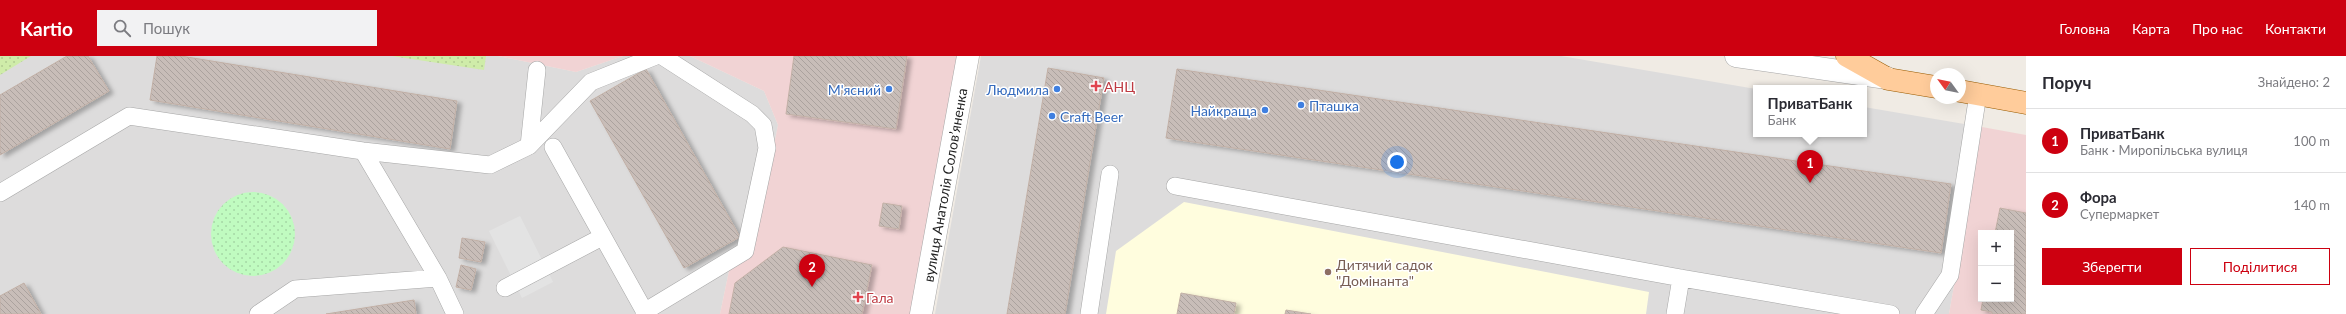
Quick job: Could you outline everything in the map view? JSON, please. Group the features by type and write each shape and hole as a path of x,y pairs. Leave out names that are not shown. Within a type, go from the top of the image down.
{"main road":[{"path":"1847,56 1888,79 1930,86"},
{"path":"1969,93 2026,103"}],"street":[{"name":"вулиця Анатолія Соловʼяненка","path":"921,314 968,56"},
{"path":"1736,56 1888,79"}],"lane":[{"path":"0,193 130,116 363,151 490,165 529,146 591,82 656,56"},
{"path":"553,147 645,313 745,250 767,148 763,125 752,114 662,56"},
{"path":"529,146 537,70"},
{"path":"1924,314 1950,275 1969,93"},
{"path":"363,151 438,278 455,314"},
{"path":"1089,314 1110,174"},
{"path":"1175,186 1681,278 1891,314"},
{"path":"505,288 602,237"},
{"path":"258,314 295,289 438,278"},
{"path":"1675,314 1681,278"}],"shaded area":[{"path":"0,56 498,56 576,72 623,56 690,56 764,91 778,125 754,247 730,266 720,314 0,314"},
{"path":"498,56 623,56 576,72"},
{"path":"690,56 960,56 914,314 720,314 730,266 754,247 778,125 764,91"},
{"path":"981,56 1561,56 1753,88 1753,137 1867,137 1867,108 1982,127 1949,314 935,314"},
{"path":"1982,127 2026,135 2026,314 1949,314"},
{"name":"Дитячий садок \"Домінанта\"","path":"1184,202 1649,292 1646,314 1106,314 1116,251"},
{"path":"520,216 553,282 522,298 489,231"}],"green space":[{"path":"0,56 31,56 0,75"},
{"path":"392,56 486,56 484,70"},
{"path":"253,192 261,193 276,199 288,211 294,226 294,242 288,257 276,269 261,275 253,276 245,275 230,269 218,257 212,242 211,234 212,226 218,211 230,199 245,193"}],"building":[{"path":"67,56 88,56 109,91 0,155 0,95"},
{"path":"157,56 181,56 457,101 450,149 150,100"},
{"path":"794,56 907,56 896,129 786,114"},
{"path":"1048,68 1104,78 1065,314 1007,314"},
{"path":"646,69 740,237 684,268 590,101"},
{"path":"1177,69 1951,184 1941,253 1166,138"},
{"path":"883,203 902,206 899,229 879,226"},
{"path":"2000,208 2026,213 2026,314 1992,314 1992,312 1981,310 1982,302 2014,302 2014,230 1996,230"},
{"path":"462,238 485,242 481,262 459,258"},
{"path":"783,247 872,265 862,314 729,314 735,283"},
{"path":"461,265 476,269 471,290 456,287"},
{"path":"24,283 41,314 0,314 0,296"},
{"path":"1181,293 1236,303 1234,314 1177,314"},
{"path":"414,300 416,314 326,314"},
{"path":"1286,310 1311,314 1285,314"}],"place":[{"name":"АНЦ","path":"1096,86"},
{"name":"М'ясний","path":"889,89"},
{"name":"Людмила","path":"1057,89"},
{"name":"Пташка","path":"1301,105"},
{"name":"Найкраща","path":"1265,110"},
{"name":"Craft Beer","path":"1052,116"},
{"name":"ПриватБанк","path":"1810,183"},
{"name":"Дитячий садок \"Домінанта\"","path":"1328,272"},
{"name":"Фора","path":"812,287"},
{"name":"Гала","path":"858,297"}]}
